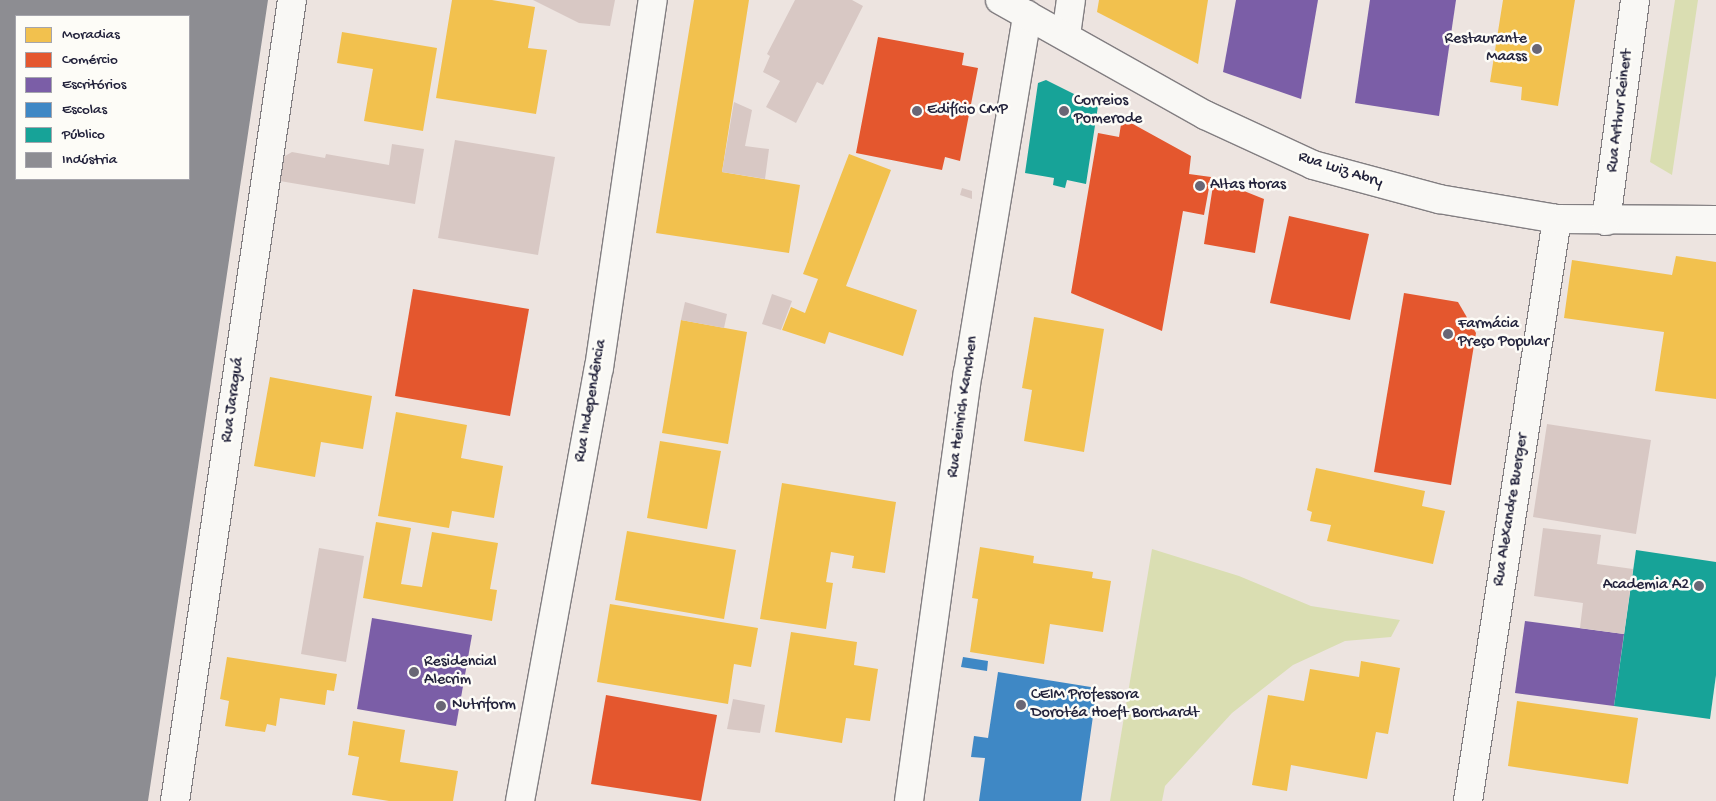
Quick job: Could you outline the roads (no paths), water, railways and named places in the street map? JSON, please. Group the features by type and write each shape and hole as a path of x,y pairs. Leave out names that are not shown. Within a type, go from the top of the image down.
{"street":[{"name":"Rua Jaraguá","path":"175,801 292,0"},
{"name":"Rua Independência","path":"520,801 599,368 652,0"},
{"name":"Rua Luiz Abry","path":"1000,0 1066,35 1204,115 1313,165 1448,201 1557,219 1606,221 1716,220"},
{"path":"1066,35 1071,0"},
{"name":"Rua Arthur Reinert","path":"1606,221 1635,0"},
{"name":"Rua Heinrich Kamchen","path":"910,801 968,373 1027,15"},
{"name":"Rua Alexandre Buerger","path":"1468,801 1557,219"}],"place":[{"name":"Restaurante Maass","path":"1537,49"},
{"name":"Edifício CMP","path":"917,111"},
{"name":"Correios Pomerode","path":"1064,111"},
{"name":"Altas Horas","path":"1200,186"},
{"name":"Farmácia Preço Popular","path":"1448,334"},
{"name":"Academia A2","path":"1699,586"},
{"name":"Residencial Alecrim","path":"414,672"},
{"name":"CEIM Professora Dorotéa Hoeft Borchardt","path":"1021,705"},
{"name":"Nutriform","path":"441,706"}]}
